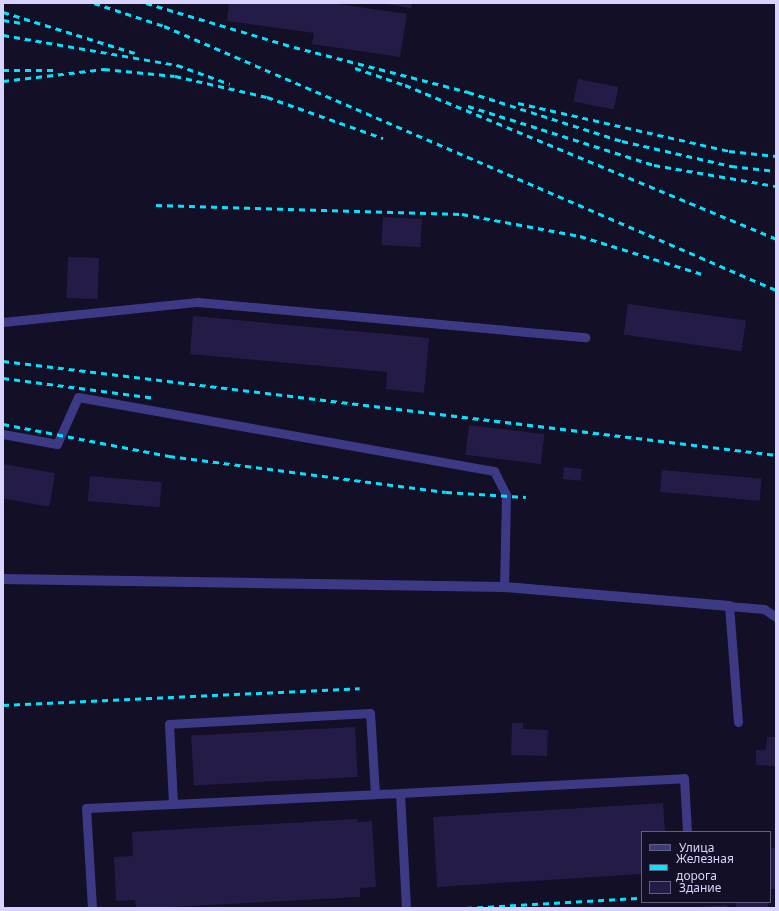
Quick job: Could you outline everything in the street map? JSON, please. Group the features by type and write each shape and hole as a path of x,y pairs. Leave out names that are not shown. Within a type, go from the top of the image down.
{"street":[{"path":"3,579 504,587 729,606"}],"lane":[{"path":"3,322 198,302 585,337"},
{"path":"3,434 57,444 78,397 494,471 506,495 504,587"},
{"path":"738,722 729,606 764,609 776,617"},
{"path":"173,804 169,724 370,713 375,794"},
{"path":"92,908 86,808 684,778 687,831"},
{"path":"400,793 406,908"}],"building":[{"path":"229,3 332,3 407,14 400,57 312,44 314,33 227,21"},
{"path":"380,3 412,3 411,8"},
{"path":"578,79 618,87 614,109 574,102"},
{"path":"383,217 422,219 420,247 382,245"},
{"path":"68,257 99,258 98,299 67,298"},
{"path":"628,304 746,321 742,351 624,335"},
{"path":"193,316 429,338 424,393 386,389 387,372 190,354"},
{"path":"469,425 544,434 541,464 465,455"},
{"path":"3,464 55,473 49,507 3,499"},
{"path":"564,467 582,469 581,481 563,479"},
{"path":"662,470 762,479 760,501 660,492"},
{"path":"90,476 162,482 160,507 88,501"},
{"path":"512,723 523,723 523,729 548,730 547,756 511,755"},
{"path":"355,727 358,777 194,786 191,736"},
{"path":"767,737 776,737 776,766 756,765 756,750 766,750"},
{"path":"663,803 665,831 641,831 641,874 437,887 433,817"},
{"path":"357,819 358,822 372,821 376,887 360,888 360,897 152,908 136,908 135,900 116,901 114,857 133,856 132,832"},
{"path":"771,848 776,848 776,889 771,889"},
{"path":"736,903 768,903 768,908 736,908"},
{"path":"727,905 727,908 699,908 699,907"}],"railway":[{"path":"94,3 164,26 776,290"},
{"path":"146,3 294,47 468,92 622,141 731,166 776,171"},
{"path":"3,12 135,53"},
{"path":"3,20 22,23"},
{"path":"3,35 177,65 230,84"},
{"path":"355,68 405,85 776,239"},
{"path":"3,81 104,69 175,76 267,97 383,138"},
{"path":"3,70 58,70"},
{"path":"518,103 729,151 776,156"},
{"path":"468,106 654,165 776,186"},
{"path":"156,205 462,214 580,236 705,275"},
{"path":"3,361 776,455"},
{"path":"3,378 154,398"},
{"path":"3,424 169,456 446,492 526,497"},
{"path":"3,705 360,688"},
{"path":"466,908 641,898"}]}
